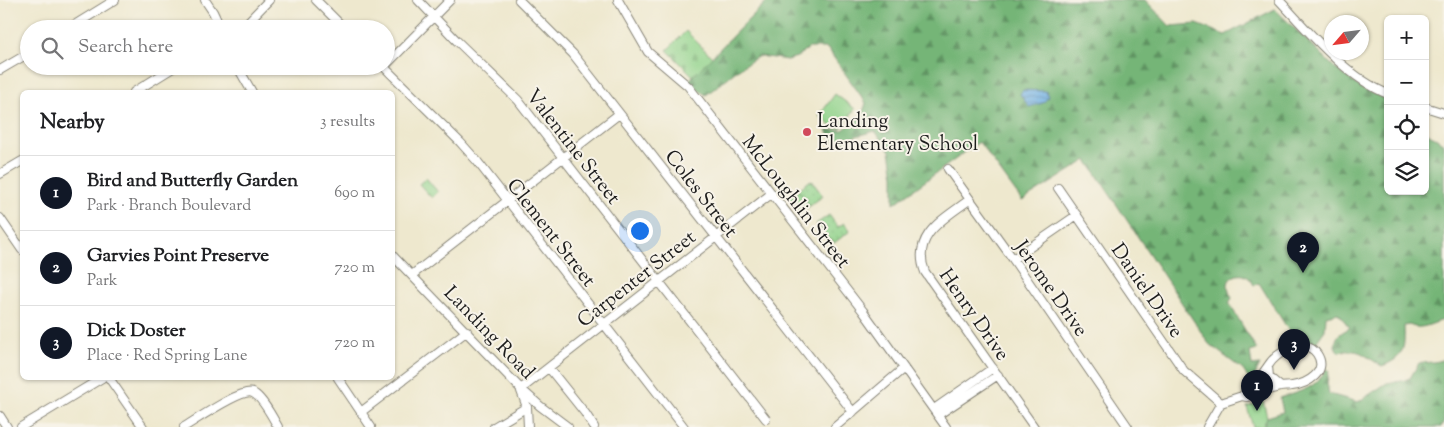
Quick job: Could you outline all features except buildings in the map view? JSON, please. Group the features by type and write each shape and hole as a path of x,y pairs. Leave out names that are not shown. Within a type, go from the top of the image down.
{"street":[{"path":"206,0 216,20"},
{"path":"250,20 269,0"},
{"path":"316,0 336,20"},
{"name":"Valentine Street","path":"418,0 518,100 766,419"},
{"path":"395,55 450,0"},
{"name":"Coles Street","path":"519,0 573,54 853,412"},
{"name":"McLoughlin Street","path":"618,0 648,52 688,86 863,310 946,427"},
{"path":"1278,0 1344,65 1361,79 1384,92"},
{"path":"82,20 110,1"},
{"path":"0,70 20,58"},
{"path":"137,90 161,75"},
{"path":"242,75 251,90"},
{"name":"Clement Street","path":"393,75 460,142 684,427"},
{"path":"1429,108 1444,113"},
{"path":"412,275 620,114"},
{"path":"0,174 20,161"},
{"name":"Jerome Drive","path":"948,169 1013,259 1128,427"},
{"name":"Daniel Drive","path":"1058,188 1184,370 1221,403"},
{"name":"Carpenter Street","path":"521,389 771,194"},
{"name":"Henry Drive","path":"969,200 930,230 923,243 922,264 925,272 1034,427"},
{"path":"1013,259 1077,215"},
{"path":"0,218 20,247"},
{"name":"Landing Road","path":"395,258 521,389 568,427"},
{"path":"362,412 467,331"},
{"path":"1206,427 1221,403 1242,396 1246,397 1281,387 1302,384 1316,375 1321,364 1317,354 1314,350 1306,347 1295,347 1276,356 1256,383 1242,396"},
{"path":"1268,366 1269,377 1281,387"},
{"path":"549,368 585,412 594,427"},
{"path":"835,427 904,368"},
{"path":"936,412 995,371"},
{"path":"21,427 99,380"},
{"path":"110,380 142,427"},
{"path":"339,380 372,427"},
{"path":"521,389 527,407 528,427"},
{"path":"184,427 234,397 248,392 254,393 260,398 278,427"},
{"path":"494,427 527,407"},
{"path":"0,416 7,427"}],"green space":[{"path":"768,0 1145,0 1170,26 1197,24 1225,35 1275,9 1324,57 1324,60 1327,60 1362,89 1384,98 1384,195 1429,195 1429,134 1444,144 1444,320 1422,327 1404,326 1402,352 1395,360 1382,366 1358,352 1338,352 1335,346 1338,337 1350,328 1338,313 1326,316 1325,330 1315,344 1288,341 1286,336 1289,331 1259,283 1254,285 1246,276 1237,275 1231,278 1228,283 1232,298 1229,303 1257,350 1250,352 1252,366 1260,365 1251,383 1243,370 1209,344 1087,160 1022,201 979,142 894,204 894,176 890,151 875,131 856,136 837,145 826,130 843,130 862,115 866,103 827,48 809,48 797,57 787,60 759,56 740,68 706,95 687,82"},
{"path":"686,31 712,57 693,76 667,50"},
{"path":"835,94 855,109 841,128 834,128 819,116"},
{"path":"426,178 438,192 432,198 419,184"},
{"path":"811,180 823,196 800,213 788,197"},
{"path":"798,190 810,206 800,213 788,197"},
{"path":"829,215 838,227 844,223 850,231 834,243 832,240 826,239 825,233 816,224"},
{"path":"1444,359 1444,422 1441,427 1263,427 1267,417 1283,412 1280,398 1313,385 1318,381 1326,368 1329,371 1327,383 1329,394 1358,402 1387,383 1410,378 1419,363 1435,362"},
{"path":"1263,401 1267,417 1263,427 1253,427 1247,407"}],"water":[{"path":"1023,90 1046,91 1048,97 1043,103 1029,107 1020,94"}],"place":[{"name":"Landing Elementary School","path":"807,132"},
{"name":"Garvies Point Preserve","path":"1303,273"},
{"name":"Dick Doster","path":"1294,370"},
{"name":"Bird and Butterfly Garden","path":"1257,411"}]}
